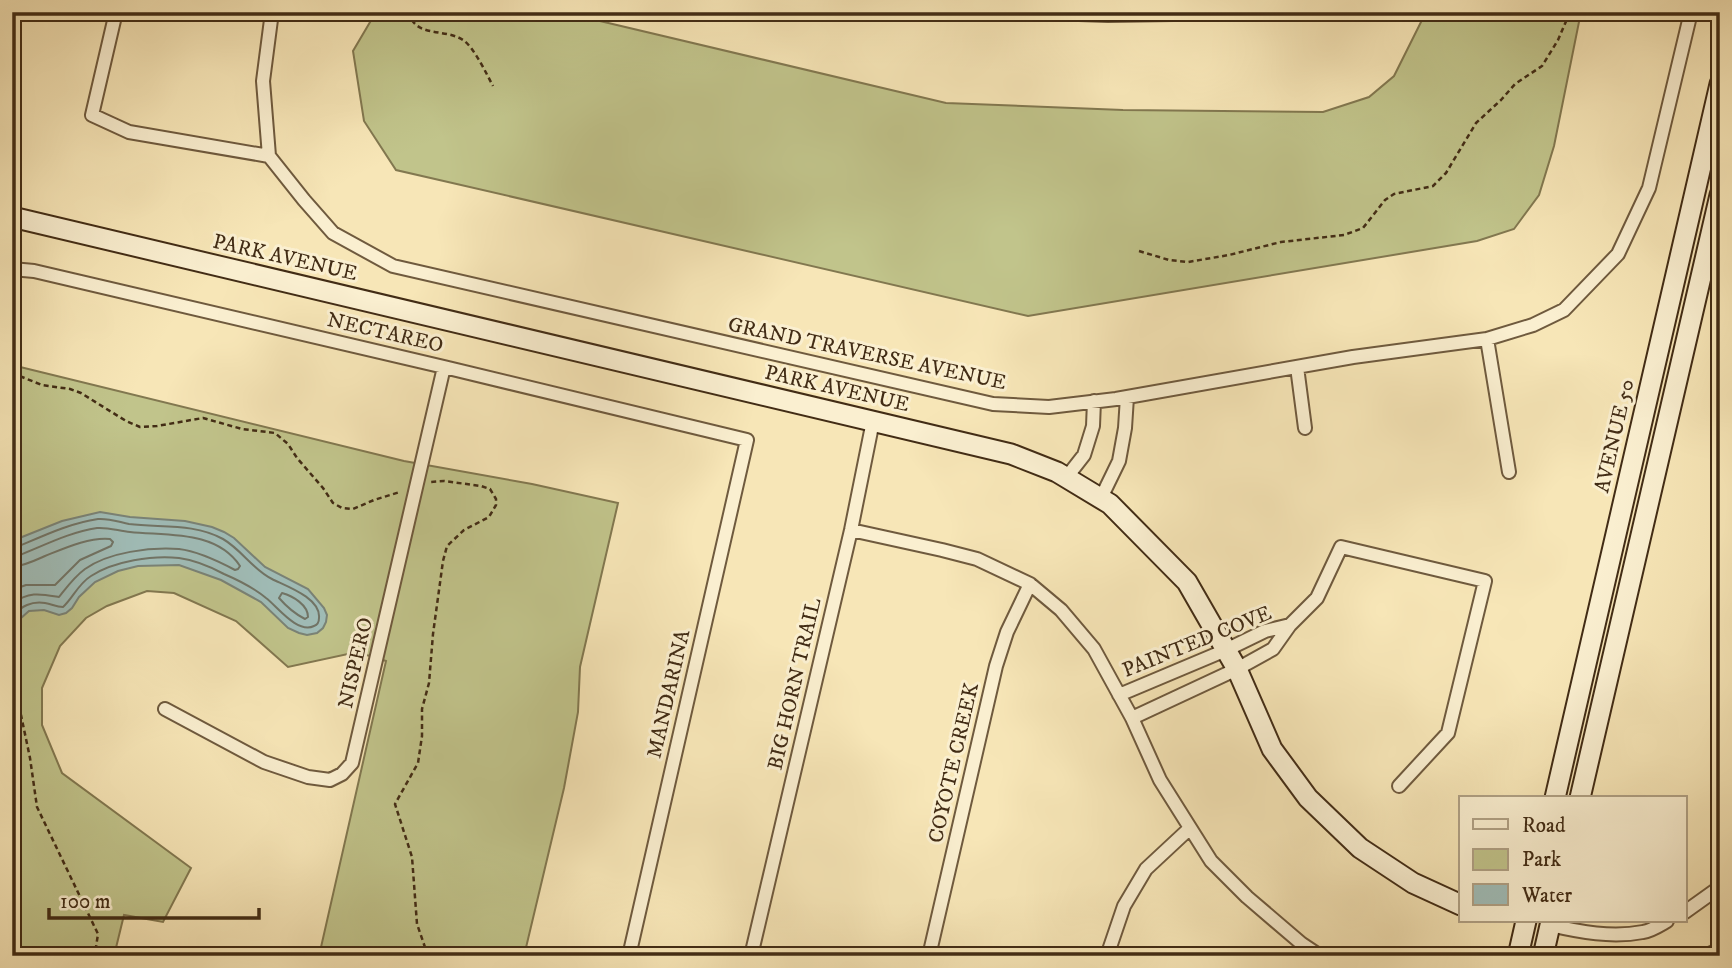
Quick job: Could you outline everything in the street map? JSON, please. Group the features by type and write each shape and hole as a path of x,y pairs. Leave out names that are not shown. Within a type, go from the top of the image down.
{"street":[{"path":"116,12 92,115 129,132 269,156 263,81 272,12"},
{"path":"1021,12 1310,12"},
{"name":"GRAND TRAVERSE AVENUE","path":"269,156 333,233 393,266 993,404 1049,407 1127,397 1353,357 1487,339 1533,325 1564,310 1618,254 1649,188 1691,12"},
{"name":"AVENUE 50","path":"1555,796 1720,84"},
{"path":"1580,796 1720,195"},
{"name":"PARK AVENUE","path":"12,217 1011,454 1057,472 1110,504 1186,582 1237,668 1272,749 1308,798 1360,848 1413,883 1459,904"},
{"name":"NECTAREO","path":"12,269 47,274 747,440"},
{"path":"1487,339 1509,472"},
{"name":"NISPERO","path":"165,709 264,762 309,776 330,780 342,774 352,763 444,367"},
{"path":"1297,367 1305,428"},
{"path":"1101,498 1119,461 1127,397"},
{"path":"1066,478 1084,455 1093,426 1094,401"},
{"name":"BIG HORN TRAIL","path":"751,956 873,421"},
{"name":"MANDARINA","path":"629,956 747,440"},
{"path":"850,530 976,559 1030,584 1061,610 1094,649 1132,718 1160,780 1211,861 1300,950 1320,956"},
{"name":"PAINTED COVE","path":"1132,718 1273,649 1290,625 1317,597 1341,547 1485,580 1448,733 1399,786"},
{"name":"COYOTE CREEK","path":"929,956 996,666 1007,632 1030,584"},
{"name":"PAINTED COVE","path":"1119,695 1265,631 1290,625"},
{"path":"1108,956 1124,906 1146,869 1190,828"},
{"path":"1686,911 1720,887"},
{"path":"1540,922 1609,934 1645,932 1665,922"},
{"path":"1518,956 1540,922"},
{"path":"1540,922 1543,956"},
{"path":"1705,956 1720,949"}],"path":[{"path":"409,12 414,25 423,30 441,32 464,40 493,86"},
{"path":"1139,251 1169,260 1188,262 1281,242 1344,235 1363,228 1394,194 1433,186 1446,173 1476,122 1515,84 1542,66 1558,40 1570,12"},
{"path":"12,373 42,385 81,393 140,427 203,418 242,429 275,433 288,444 333,503 342,508 353,509 431,482 472,484 490,489 496,499 496,505 489,517 464,530 447,546 433,634 429,683 422,709 418,763 395,804 412,857 417,923 428,956"},
{"path":"12,700 21,715 37,807 98,933 96,947 91,956"}],"green space":[{"path":"376,12 562,12 946,103 1123,110 1323,112 1369,97 1394,76 1426,12 1581,12 1554,146 1539,195 1514,229 1477,241 1028,316 396,170 364,121 353,51"},
{"path":"12,365 404,461 618,503 580,667 578,712 564,788 524,956 319,956 386,661 357,652 288,667 236,621 174,593 147,591 107,606 86,618 60,646 42,688 42,725 62,773 191,868 163,922 124,915 114,956 12,956"}],"water":[{"path":"100,512 185,521 224,532 265,567 308,589 327,615 323,628 317,633 299,633 288,628 261,602 221,580 179,565 138,566 118,571 95,582 66,613 59,615 44,610 29,611 12,626 12,541 62,521"}]}
